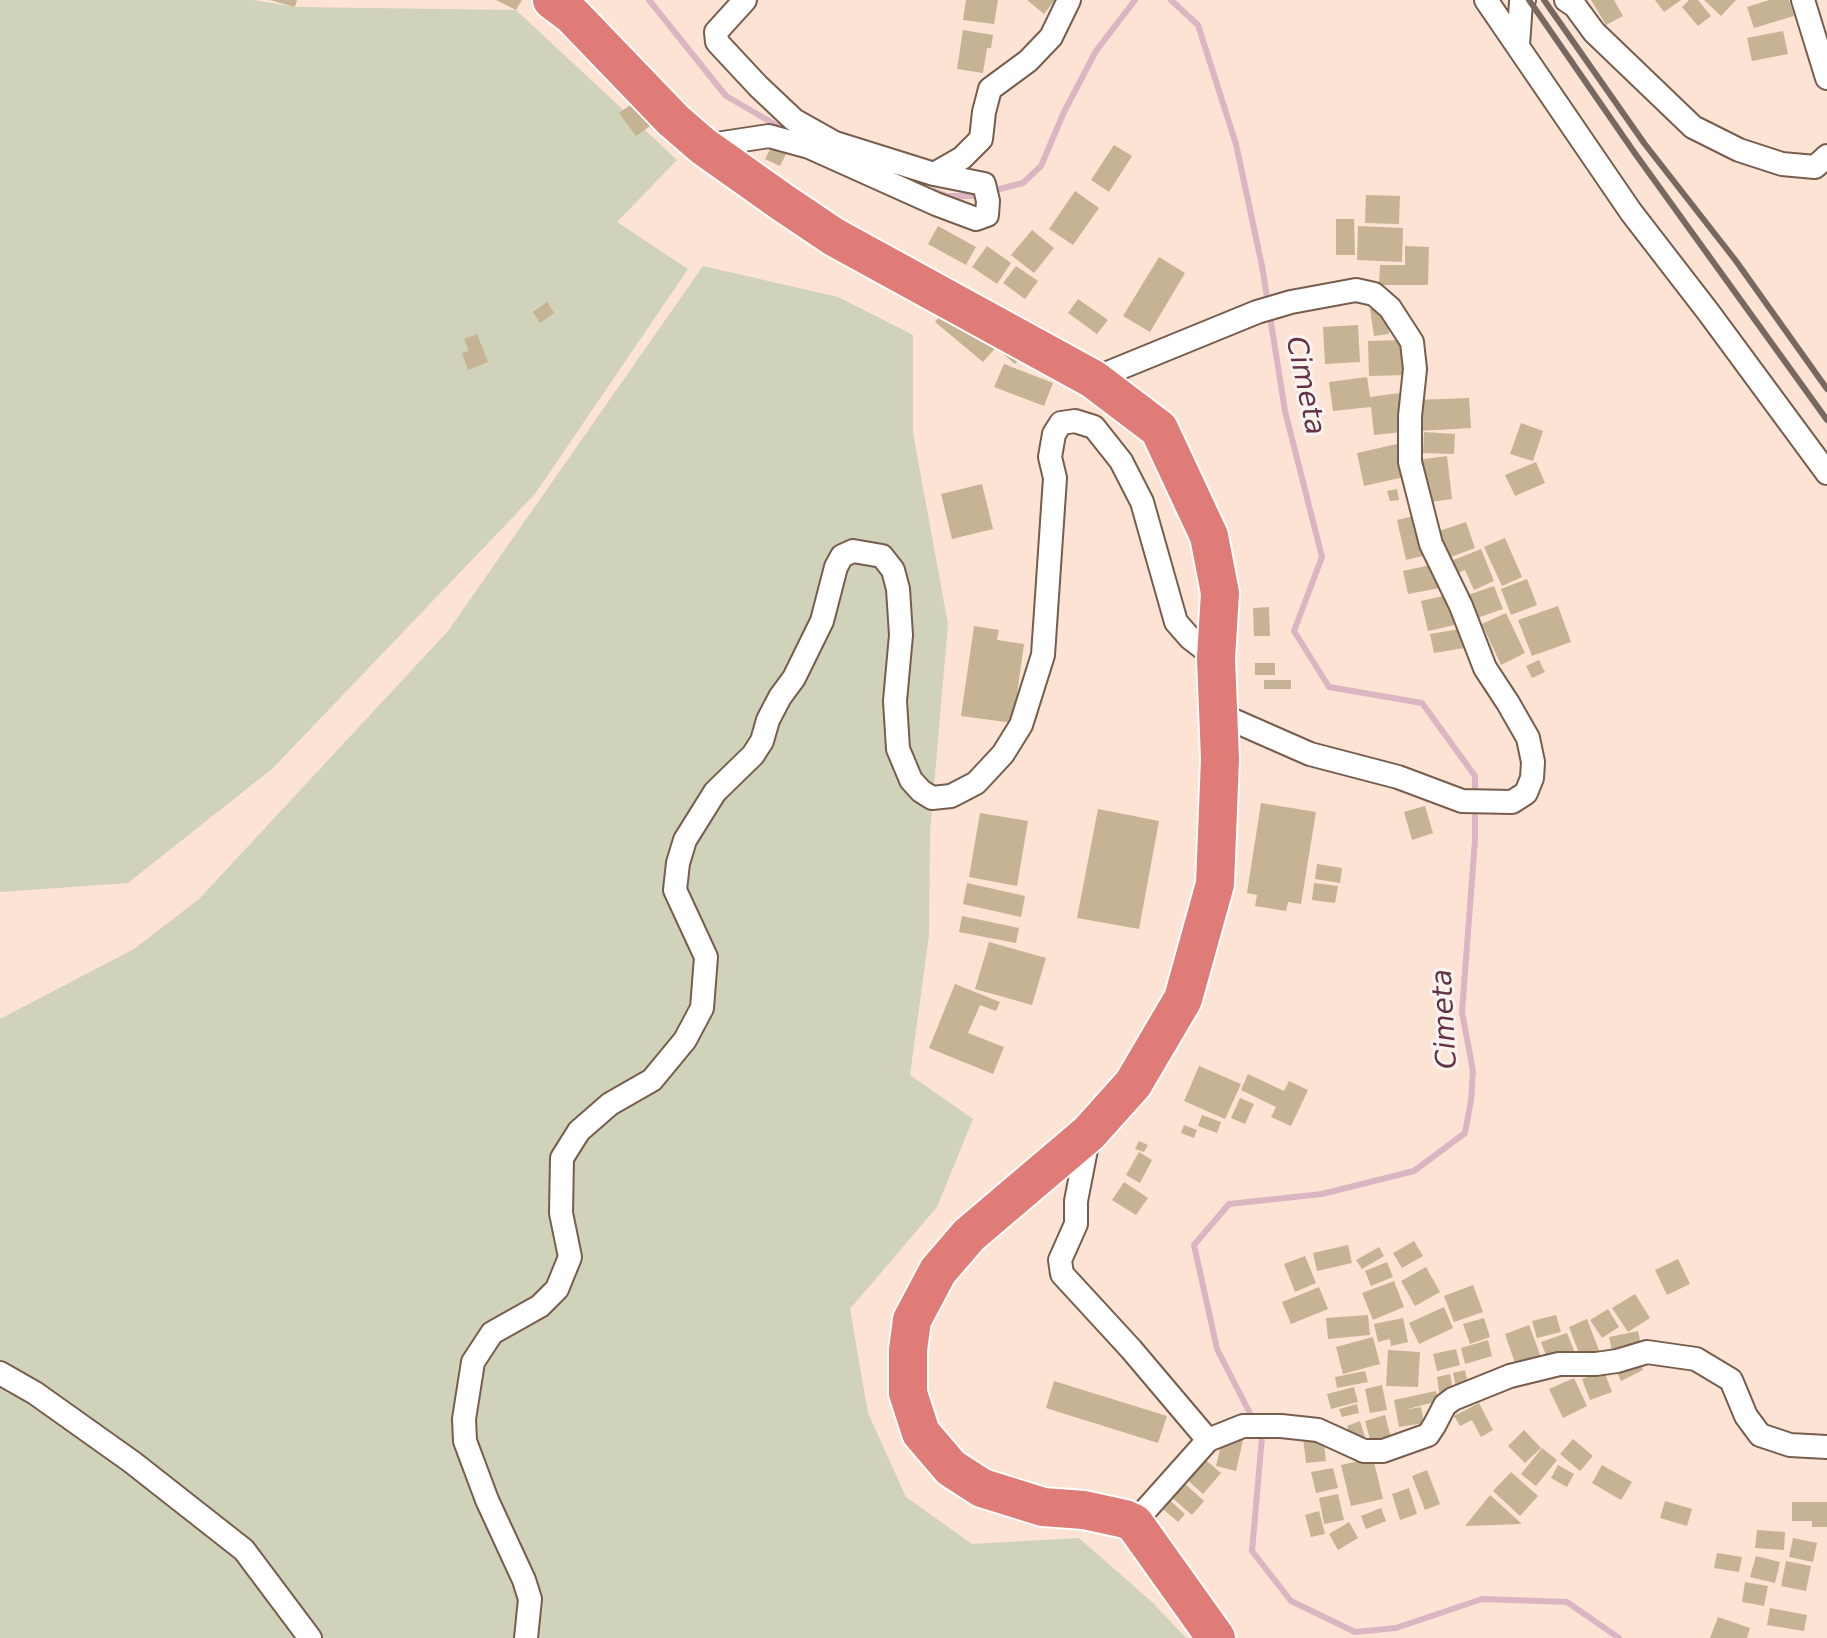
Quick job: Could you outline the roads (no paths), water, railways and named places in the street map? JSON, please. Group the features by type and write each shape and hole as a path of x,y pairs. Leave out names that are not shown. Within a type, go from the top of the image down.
{"highway":[{"path":"552,0 572,15 673,120 703,146 834,237 1093,379 1159,429 1209,536 1220,593 1216,658 1220,759 1215,884 1183,999 1133,1084 1089,1133 969,1235 938,1271 912,1320 908,1393 921,1433 951,1468 982,1488 1043,1507 1084,1510 1134,1523 1216,1638"}],"street":[{"path":"703,146 769,136 809,147 976,219 987,215 986,192 835,143 794,120 717,42 716,32 745,0"},
{"path":"934,174 962,158 981,139 990,89 1028,61 1051,37 1069,0"},
{"path":"1486,0 1631,212 1827,473"},
{"path":"1518,45 1521,2 1524,0"},
{"path":"1566,0 1575,6 1594,32 1693,127 1739,150 1782,164 1815,167 1827,156"},
{"path":"1803,0 1827,78"},
{"path":"1093,379 1257,312 1291,302 1356,290 1374,294 1390,308 1412,342 1415,369 1410,416 1410,462 1431,544 1461,606 1485,668 1528,738 1533,762 1532,778 1526,793 1512,802 1462,801 1398,777 1310,754 1219,714"},
{"path":"526,1638 530,1599 465,1441 464,1419 473,1362 492,1333 540,1306 557,1289 570,1257 561,1213 562,1158 579,1131 610,1104 652,1080 685,1040 702,1008 706,957 675,890 685,840 715,792 753,755 762,741 768,720 794,678 822,621 836,567 842,556 853,551 882,556 893,570 898,589 901,635 895,701 898,749 911,780 932,798 951,796 976,783 1003,754 1021,725 1043,655 1055,478 1050,457 1054,434 1061,423 1075,421 1094,427 1121,461 1142,502 1176,622 1190,638 1216,658"},
{"path":"1089,1133 1076,1201 1076,1224 1060,1260 1062,1274 1208,1440"},
{"path":"1134,1523 1208,1440 1243,1426 1318,1430 1364,1451 1383,1451 1428,1435 1445,1405 1453,1399 1510,1376 1559,1364 1607,1363 1647,1352 1696,1359 1731,1380 1746,1416 1760,1435 1790,1445 1827,1447"},
{"path":"0,1373 35,1393 132,1462 244,1550 310,1638"}],"waterway":[{"name":"Cimeta","path":"649,0 726,96 790,133"},
{"name":"Cimeta","path":"992,191 1023,183 1041,166 1064,112 1096,51 1135,0"},
{"name":"Cimeta","path":"1171,0 1198,25 1236,144 1262,266 1285,411 1322,557 1294,631 1329,687 1422,703 1475,776 1475,796"},
{"name":"Cimeta","path":"934,191 947,196 981,194"},
{"name":"Cimeta","path":"1254,1421 1217,1349 1194,1245 1229,1204 1322,1194 1414,1171 1465,1133 1473,1071 1462,1012 1475,808"},
{"name":"Cimeta","path":"1259,1431 1262,1437 1252,1551 1291,1601 1355,1632 1396,1628 1482,1599 1567,1602 1619,1638"}],"railway":[{"path":"1529,0 1827,420"},
{"path":"1544,0 1644,143 1736,261 1827,389"}]}
